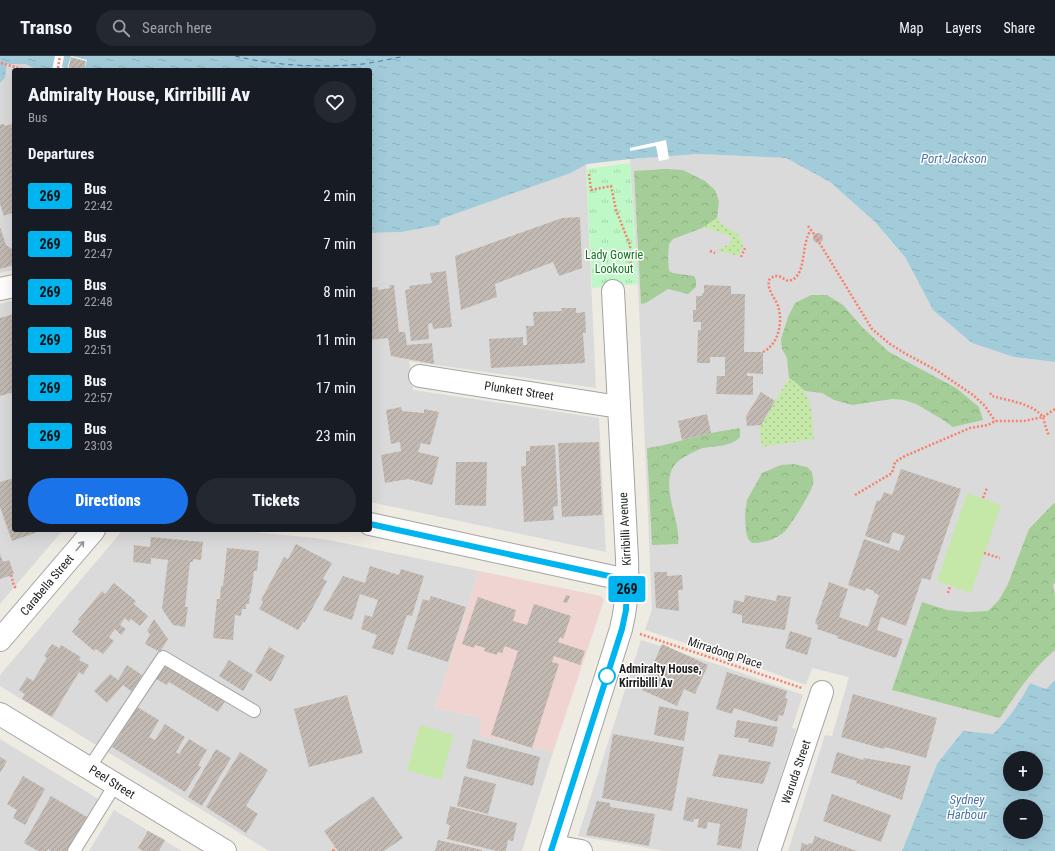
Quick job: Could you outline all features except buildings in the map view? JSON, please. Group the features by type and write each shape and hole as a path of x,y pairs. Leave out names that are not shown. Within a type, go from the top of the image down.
{"street":[{"path":"0,289 12,286"},
{"name":"Kirribilli Avenue","path":"552,848 622,629 626,610 627,580 613,292"},
{"name":"Plunkett Street","path":"420,376 619,406"},
{"path":"372,524 627,580"},
{"name":"Carabella Street","path":"0,640 92,532"},
{"name":"Waruda Street","path":"769,851 814,691"},
{"name":"Peel Street","path":"0,714 225,851"},
{"path":"552,848 581,851"}],"lane":[{"path":"89,768 163,657 254,711"},
{"path":"74,851 116,785"}],"path":[{"path":"58,67 60,56"},
{"path":"1,63 18,68"},
{"path":"589,174 591,190 611,186 616,210 630,245 631,271"},
{"path":"808,226 872,329 901,351 936,370 968,391 985,406 995,422"},
{"path":"763,352 768,350 776,339 779,325 779,310 769,288 769,280 774,276 779,276 788,281 796,278 801,269 807,235 811,230"},
{"path":"741,257 745,248"},
{"path":"710,251 715,253"},
{"path":"990,392 992,396 1030,407 1040,413 1044,417 1049,436"},
{"path":"855,495 892,473 895,462 905,456 970,428 988,425 995,422 1024,421 1044,417 1055,409"},
{"path":"983,498 987,488"},
{"path":"984,553 1000,558"},
{"path":"11,575 14,586"},
{"path":"948,593 950,586"},
{"name":"Mirradong Place","path":"640,634 814,691"},
{"path":"333,851 335,846"}],"shaded area":[{"path":"7,64 26,64 33,68 12,68 12,270 0,273 0,83 5,78"},
{"path":"699,154 786,158 830,182 875,222 905,257 933,310 1014,357 1055,362 1055,680 1046,689 1030,683 1018,706 1002,726 993,734 937,764 902,851 788,851 825,735 832,736 849,677 812,668 806,685 735,659 645,630 652,609 638,284 630,159"},
{"path":"587,164 586,170 596,388 409,361 413,390 599,418 606,552 372,502 372,233 402,232 439,225 441,219 571,173"},
{"path":"12,301 12,532 61,532 0,604 0,304"},
{"path":"121,532 254,532 324,539 479,571 435,708 483,718 479,735 553,752 522,851 269,851 0,686 0,675"},
{"path":"479,571 601,596 604,600 553,752 478,735 483,718 435,708"},
{"path":"641,640 725,667 803,695 792,728 796,729 757,851 664,851 578,836"},
{"path":"0,739 100,800 68,851 0,851"},
{"path":"114,810 182,851 89,851"}],"green space":[{"name":"Lady Gowrie Lookout","path":"630,163 638,284 592,288 586,169"},
{"path":"665,169 683,170 705,181 715,190 719,201 717,218 702,228 673,239 669,244 669,271 694,276 696,280 696,287 688,294 668,289 646,303 641,304 634,171"},
{"path":"717,218 724,226 739,235 743,245 739,256 716,250 730,244 730,236 707,228 702,228"},
{"path":"811,295 827,295 843,305 862,327 889,352 956,388 979,407 983,420 953,427 916,404 904,400 892,399 852,405 834,400 822,393 805,391 789,378 787,358 782,349 781,339 788,317 795,303"},
{"path":"789,378 803,390 808,397 812,412 814,439 762,447 759,428"},
{"path":"740,428 740,437 736,441 726,445 700,449 686,456 676,464 671,473 669,484 670,497 678,533 678,544 652,545 647,448 711,433"},
{"path":"793,464 807,467 812,472 813,484 808,495 782,534 768,541 752,543 748,539 746,531 745,514 747,500 762,473 781,465"},
{"path":"967,493 1001,505 971,593 937,581"},
{"path":"1055,503 1055,582 1053,585 1055,597 1055,650 1039,665 1018,691 1000,718 892,690 922,602 947,610 968,612 988,611 999,600 1008,584 1029,529"},
{"path":"420,725 454,735 441,780 407,770"}],"water":[{"name":"Port Jackson","path":"0,56 1055,56 1055,362 1014,357 972,343 933,310 905,257 875,222 830,182 786,158 699,154 587,164 571,173 441,219 439,225 402,232 372,233 372,68 33,68 26,64 7,64 5,78 0,83"},
{"name":"Sydney Harbour","path":"1055,680 1055,851 902,851 937,764 963,731 993,734 1014,710 1030,683 1046,689"}],"pier":[{"path":"55,56 64,56 62,67 64,68 52,68"},
{"path":"71,56 87,60 85,68 67,68"},
{"path":"666,140 669,159 659,161 656,146 630,151 630,148"}],"ferry route":[{"path":"235,56 266,62 315,66 363,64 405,56"}],"bus line":[{"name":"269","path":"372,524 627,580 626,610 622,629 551,851"}],"place":[{"name":"Admiralty House, Kirribilli Av","path":"607,676"}]}
